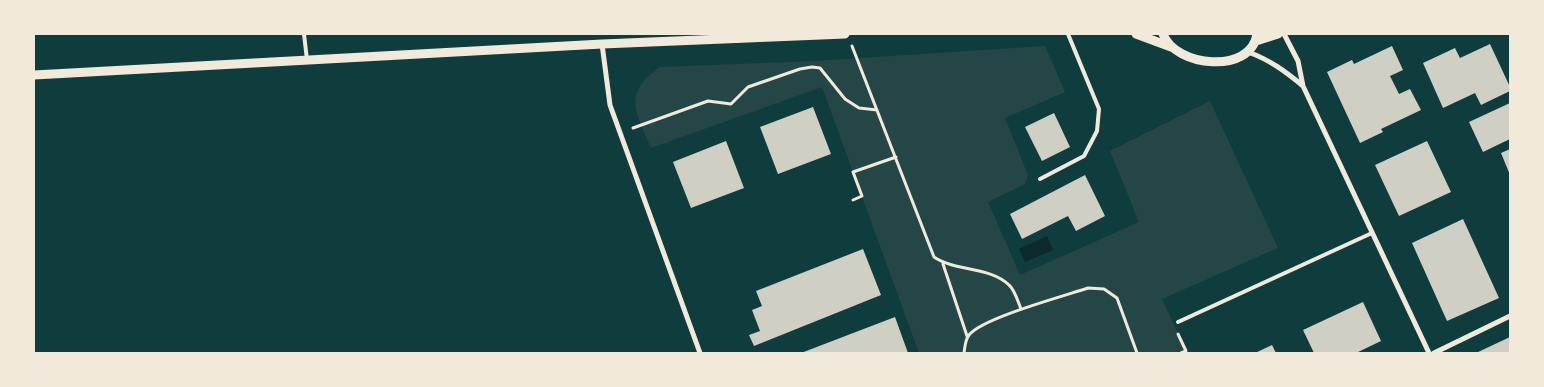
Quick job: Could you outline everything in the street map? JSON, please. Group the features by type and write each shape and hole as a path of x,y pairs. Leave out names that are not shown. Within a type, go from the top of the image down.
{"street":[{"path":"34,75 602,44 845,34"},
{"path":"1136,34 1172,48 1185,56 1218,62 1237,59 1248,52 1256,38 1278,34"},
{"path":"1164,34 1172,48"},
{"path":"1284,34 1298,61 1303,86 1429,353"},
{"path":"602,44 610,105 700,353"},
{"path":"1248,52 1276,64 1303,86"},
{"path":"1434,353 1510,316"}],"lane":[{"path":"304,34 307,60"},
{"path":"1040,179 1084,156 1097,131 1099,109 1068,34"},
{"path":"1178,322 1372,232"}],"path":[{"path":"851,42 934,257 943,263 982,272 1001,279 1011,286 1021,309"},
{"path":"620,134 708,101 731,104 748,87 800,69 812,67 820,68 845,99 859,108 877,110"},
{"path":"853,200 862,196 853,172 896,157"},
{"path":"943,263 967,336 964,353"},
{"path":"967,336 975,328 1021,309 1088,288 1104,289 1117,298 1138,353"}],"shaded area":[{"path":"1045,46 1065,92 1005,118 1028,175 1025,184 988,202 1020,275 1139,222 1110,151 1210,101 1278,248 1162,299 1187,353 919,353 822,87 651,148 637,114 636,95 640,86 660,67 815,61"},
{"path":"1047,236 1053,250 1025,262 1019,249"}],"building":[{"path":"1490,44 1510,87 1510,91 1481,105 1475,93 1443,108 1423,63 1455,48 1460,58"},
{"path":"1392,46 1403,70 1390,76 1399,94 1410,89 1421,110 1381,129 1383,132 1360,143 1327,72 1352,60 1354,64"},
{"path":"1510,103 1510,139 1483,152 1469,122"},
{"path":"813,107 831,154 778,174 760,127"},
{"path":"1054,113 1070,147 1042,161 1025,127"},
{"path":"726,141 744,188 691,208 673,162"},
{"path":"1427,141 1451,192 1399,216 1375,165"},
{"path":"1510,149 1510,175 1501,153"},
{"path":"1085,175 1105,216 1076,231 1068,216 1022,239 1010,214"},
{"path":"1463,219 1499,298 1447,321 1412,243"},
{"path":"863,249 881,295 754,346 749,335 760,331 752,310 762,306 756,291"},
{"path":"1363,302 1381,341 1356,353 1314,353 1303,330"},
{"path":"895,317 908,353 801,353"},
{"path":"1510,337 1510,353 1476,353"},
{"path":"1272,345 1276,353 1255,353"}]}
